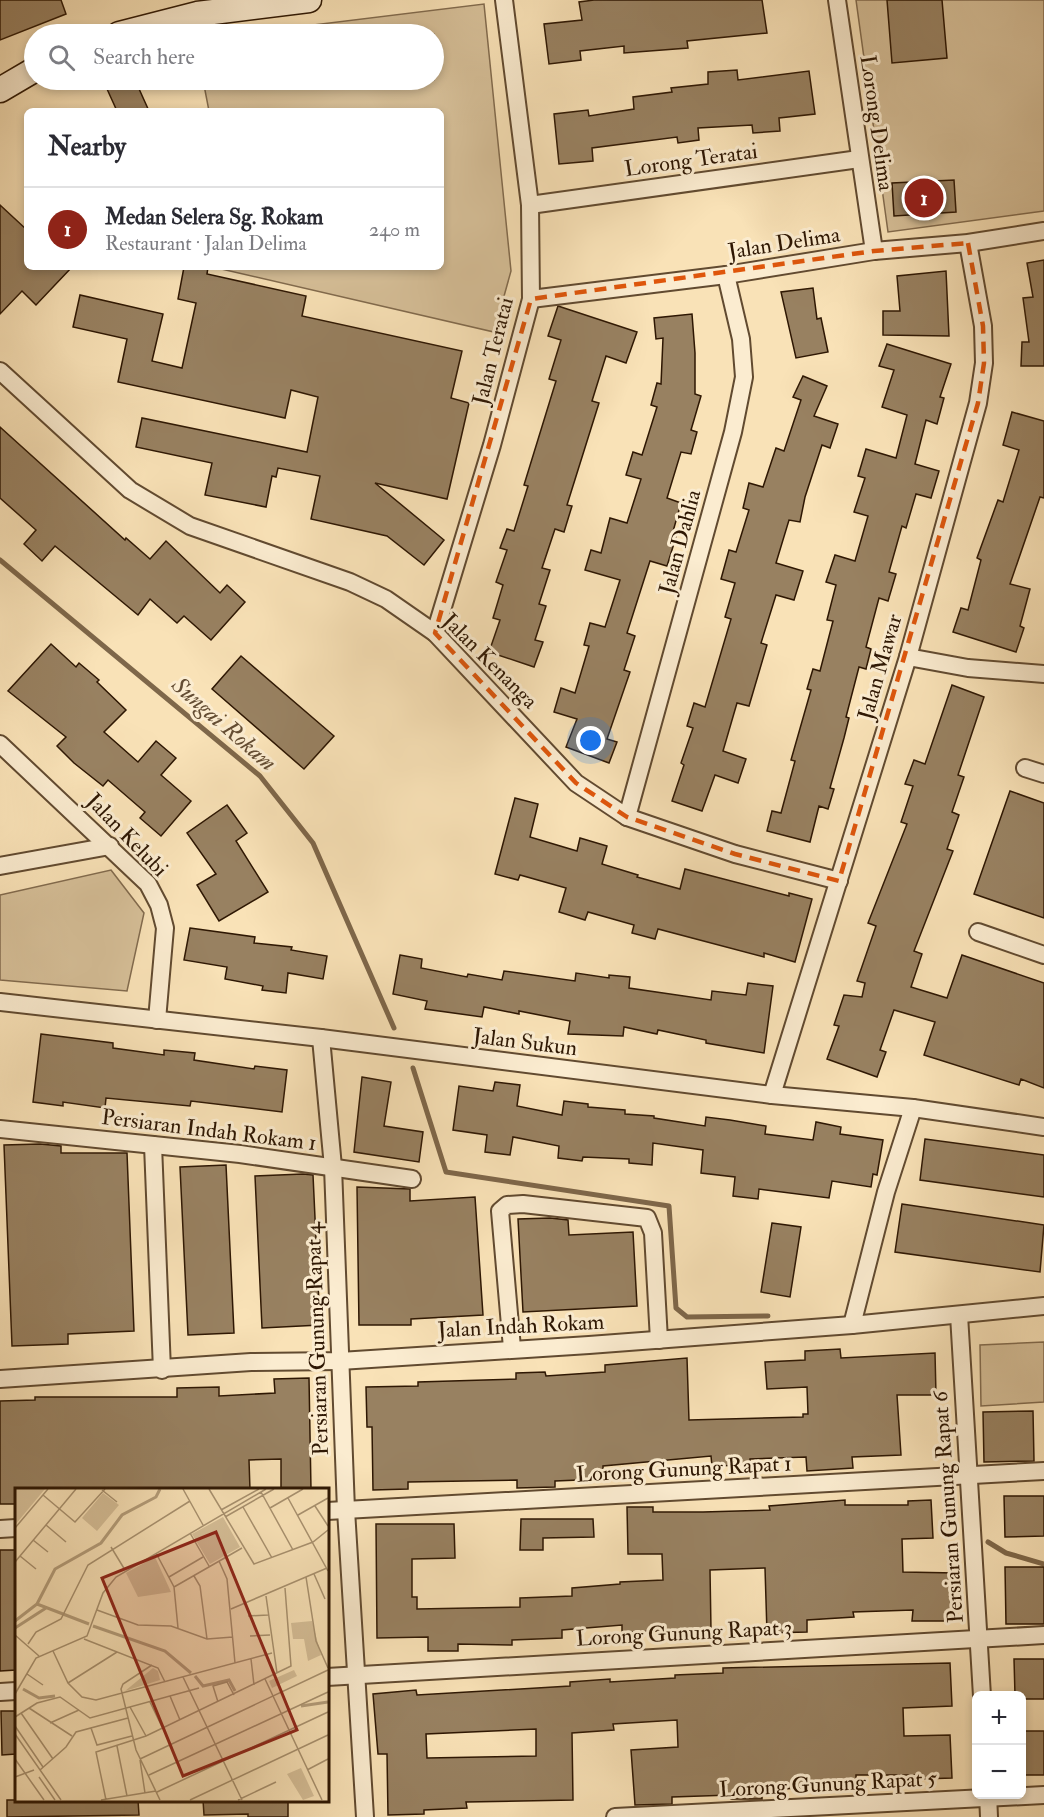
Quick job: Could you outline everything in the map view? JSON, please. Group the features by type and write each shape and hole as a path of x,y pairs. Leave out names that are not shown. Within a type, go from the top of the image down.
{"main road":[{"path":"148,24 196,7 309,0"},
{"path":"0,90 24,76"}],"street":[{"name":"Jalan Teratai","path":"435,633 492,445 531,299 530,205 504,0"},
{"name":"Lorong Delima","path":"837,0 874,251"},
{"name":"Lorong Teratai","path":"530,205 859,159"},
{"name":"Jalan Delima","path":"531,299 726,275 874,251 968,243 1044,231"},
{"name":"Jalan Mawar","path":"772,1095 908,657 978,403 984,363 983,326 968,243"},
{"name":"Jalan Dahlia","path":"627,818 733,432 744,377 741,339 726,275"},
{"name":"Jalan Kenanga","path":"0,371 130,490 190,526 350,582 386,599 435,633 576,783 627,818 735,854 839,881"},
{"path":"908,657 968,668 1044,674"},
{"name":"Jalan Kelubi","path":"0,744 148,884 159,905 165,928 158,1020"},
{"path":"1025,768 1044,774"},
{"path":"0,866 110,846"},
{"path":"978,932 1044,955"},
{"name":"Jalan Sukun","path":"0,1002 321,1038 772,1095 913,1108 1044,1127"},
{"name":"Persiaran Gunung Rapat 4","path":"321,1038 333,1167 346,1510 365,1817"},
{"path":"852,1325 886,1192 913,1108"},
{"name":"Persiaran Indah Rokam 1","path":"0,1129 153,1144 412,1179"},
{"path":"153,1144 162,1370"},
{"path":"512,1348 500,1211 507,1205 578,1208 647,1218 652,1233 659,1340"},
{"name":"Jalan Indah Rokam","path":"0,1379 162,1370 251,1362 340,1360 659,1340 852,1325 1044,1306"},
{"name":"Persiaran Gunung Rapat 6","path":"958,1315 982,1691"},
{"name":"Lorong Gunung Rapat 1","path":"328,1511 1044,1472"},
{"path":"0,1529 15,1528"},
{"name":"Lorong Gunung Rapat 3","path":"328,1677 1044,1635"},
{"path":"0,1692 15,1691"},
{"name":"Lorong Gunung Rapat 5","path":"1026,1795 1044,1795"},
{"name":"Lorong Gunung Rapat 5","path":"615,1817 972,1797"},
{"path":"988,1799 989,1817"}],"highlighted area":[{"path":"968,243 983,326 984,363 978,403 839,881 735,854 627,817 576,783 435,633 531,299 874,251"}],"shaded area":[{"path":"856,0 1044,0 1044,211 888,232"},
{"path":"484,4 511,271 494,332 226,270 444,270 444,108 208,108 205,90 444,90 444,24 321,24"},
{"path":"111,870 144,913 127,991 0,980 0,895"},
{"path":"1044,1342 1044,1402 981,1406 980,1345"}],"building":[{"path":"0,0 61,0 66,14 41,24 24,24 24,31 0,40"},
{"path":"594,0 762,0 767,33 687,41 688,48 624,53 624,46 580,51 581,60 549,64 544,24 582,20 579,2"},
{"path":"887,0 942,0 947,58 892,63"},
{"path":"737,70 738,80 809,71 815,114 779,118 780,131 753,133 752,125 698,128 699,140 678,143 677,137 592,148 593,161 559,164 554,114 588,110 589,116 634,109 633,97 672,92 671,88 708,84 708,72"},
{"path":"107,90 140,90 148,108 116,108"},
{"path":"954,180 956,212 894,216 892,183"},
{"path":"0,205 24,227 24,270 69,270 36,305 22,291 0,314"},
{"path":"1044,260 1044,366 1021,366 1022,342 1029,342 1023,298 1033,297 1027,263"},
{"path":"183,270 208,270 207,274 306,296 302,316 462,351 451,398 469,403 447,499 375,483 444,540 424,565 387,536 311,519 320,476 278,468 276,477 272,476 266,507 205,495 212,463 136,447 142,418 307,452 318,397 291,390 285,418 118,382 127,339 73,327 80,295 163,314 152,361 182,368 196,303 178,299"},
{"path":"946,271 949,336 883,335 883,311 900,311 897,276"},
{"path":"813,288 817,319 821,318 828,352 796,358 781,292"},
{"path":"558,306 637,332 626,363 606,356 592,401 599,403 567,505 572,506 564,532 555,529 542,568 550,570 539,604 546,606 535,640 543,642 534,667 489,652 500,620 493,618 503,585 496,582 507,550 500,548 507,529 514,531 528,486 524,485 556,381 549,379 561,340 548,336"},
{"path":"692,314 695,394 701,396 691,430 697,432 691,454 681,452 667,498 681,503 672,535 676,537 667,566 650,561 627,633 635,636 624,670 630,672 607,739 617,742 609,763 566,747 577,719 554,712 561,688 575,693 589,646 584,645 590,623 605,627 620,580 585,570 591,550 601,553 610,518 627,523 641,479 626,475 633,452 642,455 657,407 651,405 657,383 661,384 663,338 656,339 654,318"},
{"path":"887,344 951,364 940,397 944,398 937,424 926,420 915,464 939,471 931,498 916,494 906,528 902,526 889,572 896,574 888,601 879,598 866,647 871,649 866,669 859,667 846,717 849,718 830,788 834,789 828,809 819,806 810,842 767,831 772,811 781,813 795,761 791,760 811,690 807,689 813,669 820,671 833,621 827,620 836,585 826,582 835,555 855,561 868,516 854,512 865,478 858,476 866,449 896,458 907,415 882,407 894,370 879,366"},
{"path":"803,376 827,386 814,416 838,424 830,448 822,445 805,497 800,522 789,520 776,563 803,571 794,600 776,595 761,643 767,645 749,706 737,703 723,751 746,759 738,783 715,775 702,811 672,801 684,765 681,763 693,728 687,726 694,703 705,707 731,619 725,617 735,583 721,579 729,550 736,552 749,510 743,508 749,483 763,487 776,448 784,451 801,400 793,397"},
{"path":"1012,412 1044,421 1044,498 1040,497 1010,584 1030,589 1020,626 1024,628 1016,652 953,632 961,608 968,610 981,560 977,558 998,500 1003,502 1019,450 1003,445"},
{"path":"0,427 125,540 126,538 150,559 166,541 220,593 227,585 245,602 211,640 184,616 177,623 150,599 138,615 55,546 42,561 24,544 36,530 0,498"},
{"path":"51,644 76,667 79,663 99,680 97,682 126,710 104,732 138,762 156,741 176,758 161,775 191,801 161,836 140,818 145,812 108,780 103,786 74,763 57,746 66,737 8,691"},
{"path":"241,656 334,736 304,769 212,689"},
{"path":"952,685 984,697 958,775 964,777 952,812 959,815 947,849 953,851 914,951 922,954 911,987 947,998 962,955 1044,983 1044,1088 1021,1079 1019,1085 924,1055 935,1022 894,1010 880,1050 886,1052 877,1077 827,1059 839,1026 834,1025 844,995 862,997 865,983 857,981 876,926 868,923 907,824 901,822 913,786 905,784 914,760 925,764"},
{"path":"1010,791 1044,803 1044,918 974,894"},
{"path":"515,798 538,804 530,837 577,851 580,838 607,846 602,864 638,875 637,877 680,889 685,869 789,896 789,893 812,899 795,962 764,953 764,957 658,929 655,939 632,933 634,925 588,912 585,920 559,912 566,888 520,875 518,880 495,874"},
{"path":"227,805 247,833 236,841 268,892 219,921 197,885 216,874 187,833"},
{"path":"190,928 255,937 254,943 292,947 291,950 327,956 323,979 288,973 286,993 262,990 263,986 225,979 227,967 184,960"},
{"path":"400,955 422,959 421,968 467,977 468,974 502,980 504,971 575,981 576,973 609,978 609,975 630,977 629,988 711,1000 712,991 746,995 748,983 773,986 764,1053 706,1043 706,1040 658,1030 657,1034 624,1027 623,1036 568,1034 570,1021 519,1011 519,1014 484,1007 482,1017 425,1009 427,1001 393,994"},
{"path":"41,1034 113,1043 113,1048 164,1055 164,1050 195,1053 194,1060 254,1069 255,1066 287,1070 282,1112 191,1101 190,1106 106,1098 105,1108 63,1102 63,1106 33,1102"},
{"path":"362,1077 391,1082 384,1126 423,1132 419,1162 354,1152"},
{"path":"495,1082 520,1085 517,1106 562,1115 564,1101 588,1104 588,1107 625,1110 625,1114 654,1116 654,1118 705,1126 706,1117 730,1120 766,1126 765,1134 813,1140 816,1122 841,1127 840,1134 883,1140 877,1175 873,1174 871,1187 832,1181 829,1198 759,1189 758,1199 733,1196 735,1177 701,1173 703,1150 653,1143 652,1165 629,1163 629,1159 583,1157 582,1161 558,1158 559,1146 513,1137 510,1155 485,1152 487,1135 453,1130 459,1086 493,1091"},
{"path":"925,1139 1044,1155 1044,1197 920,1180"},
{"path":"4,1145 61,1146 61,1153 127,1153 134,1331 68,1334 68,1344 12,1346"},
{"path":"226,1165 234,1333 188,1335 180,1167"},
{"path":"313,1175 320,1325 262,1328 255,1176"},
{"path":"357,1187 410,1189 410,1201 475,1197 483,1315 411,1319 411,1325 359,1325"},
{"path":"902,1204 1044,1225 1040,1272 895,1252"},
{"path":"518,1219 568,1220 569,1235 633,1232 637,1306 523,1312"},
{"path":"772,1223 801,1227 790,1297 761,1292"},
{"path":"840,1349 841,1358 935,1353 936,1395 897,1395 901,1455 852,1457 853,1468 807,1471 806,1457 750,1459 750,1465 712,1466 711,1456 603,1466 603,1479 555,1481 555,1487 517,1488 517,1480 408,1482 408,1489 373,1490 372,1427 367,1427 366,1387 418,1386 418,1382 516,1379 516,1373 545,1372 546,1376 605,1372 605,1365 687,1358 689,1420 803,1417 803,1414 808,1414 807,1387 767,1389 765,1362 805,1360 805,1351"},
{"path":"309,1378 311,1488 281,1488 281,1459 249,1460 250,1488 15,1488 15,1504 0,1504 0,1401 35,1400 35,1397 177,1397 177,1388 219,1387 219,1396 275,1393 274,1379"},
{"path":"1033,1411 1034,1461 984,1462 983,1412"},
{"path":"1004,1496 1044,1496 1044,1536 1005,1537"},
{"path":"845,1500 845,1505 908,1505 908,1501 931,1500 933,1538 902,1539 903,1572 956,1573 955,1621 912,1621 913,1610 853,1612 854,1617 807,1620 807,1632 767,1633 765,1568 710,1570 711,1630 622,1632 622,1625 562,1630 562,1638 512,1640 512,1645 458,1644 458,1651 428,1651 428,1637 377,1638 376,1524 454,1524 455,1558 412,1559 412,1597 417,1597 417,1609 520,1607 520,1598 572,1596 572,1588 663,1580 662,1554 628,1554 627,1507 653,1507 653,1512 770,1510 769,1506"},
{"path":"521,1519 593,1519 594,1537 543,1538 543,1550 520,1550"},
{"path":"0,1550 15,1550 15,1670 0,1671"},
{"path":"1005,1567 1044,1567 1044,1624 1006,1624"},
{"path":"1014,1659 1044,1659 1044,1699 1026,1699 1026,1691 1015,1691"},
{"path":"950,1663 952,1706 903,1708 904,1736 950,1735 952,1778 922,1779 922,1775 856,1775 856,1780 807,1782 807,1787 762,1791 762,1799 731,1799 731,1795 672,1797 672,1804 635,1805 631,1750 678,1747 677,1720 613,1724 614,1730 572,1733 573,1800 466,1802 467,1808 424,1810 424,1814 388,1815 387,1754 378,1754 373,1694 416,1690 417,1695 570,1686 570,1682 610,1679 610,1682 675,1678 675,1675 723,1673 723,1668","holes":["536,1729 536,1756 427,1758 426,1734"]},
{"path":"1,1711 15,1711 15,1754 2,1755"},
{"path":"1026,1731 1044,1731 1044,1775 1026,1775"},
{"path":"7,1800 15,1800 15,1802 138,1802 139,1815 7,1817"},
{"path":"203,1802 288,1802 288,1817 248,1817 248,1814 204,1815"}],"waterway":[{"name":"Sungai Rokam","path":"0,560 260,776 313,843 394,1028"},
{"path":"413,1068 446,1172 669,1206 676,1308 687,1317 768,1316"},
{"path":"988,1542 1006,1553 1044,1564"}],"place":[{"name":"Medan Selera Sg. Rokam","path":"924,198"}]}
